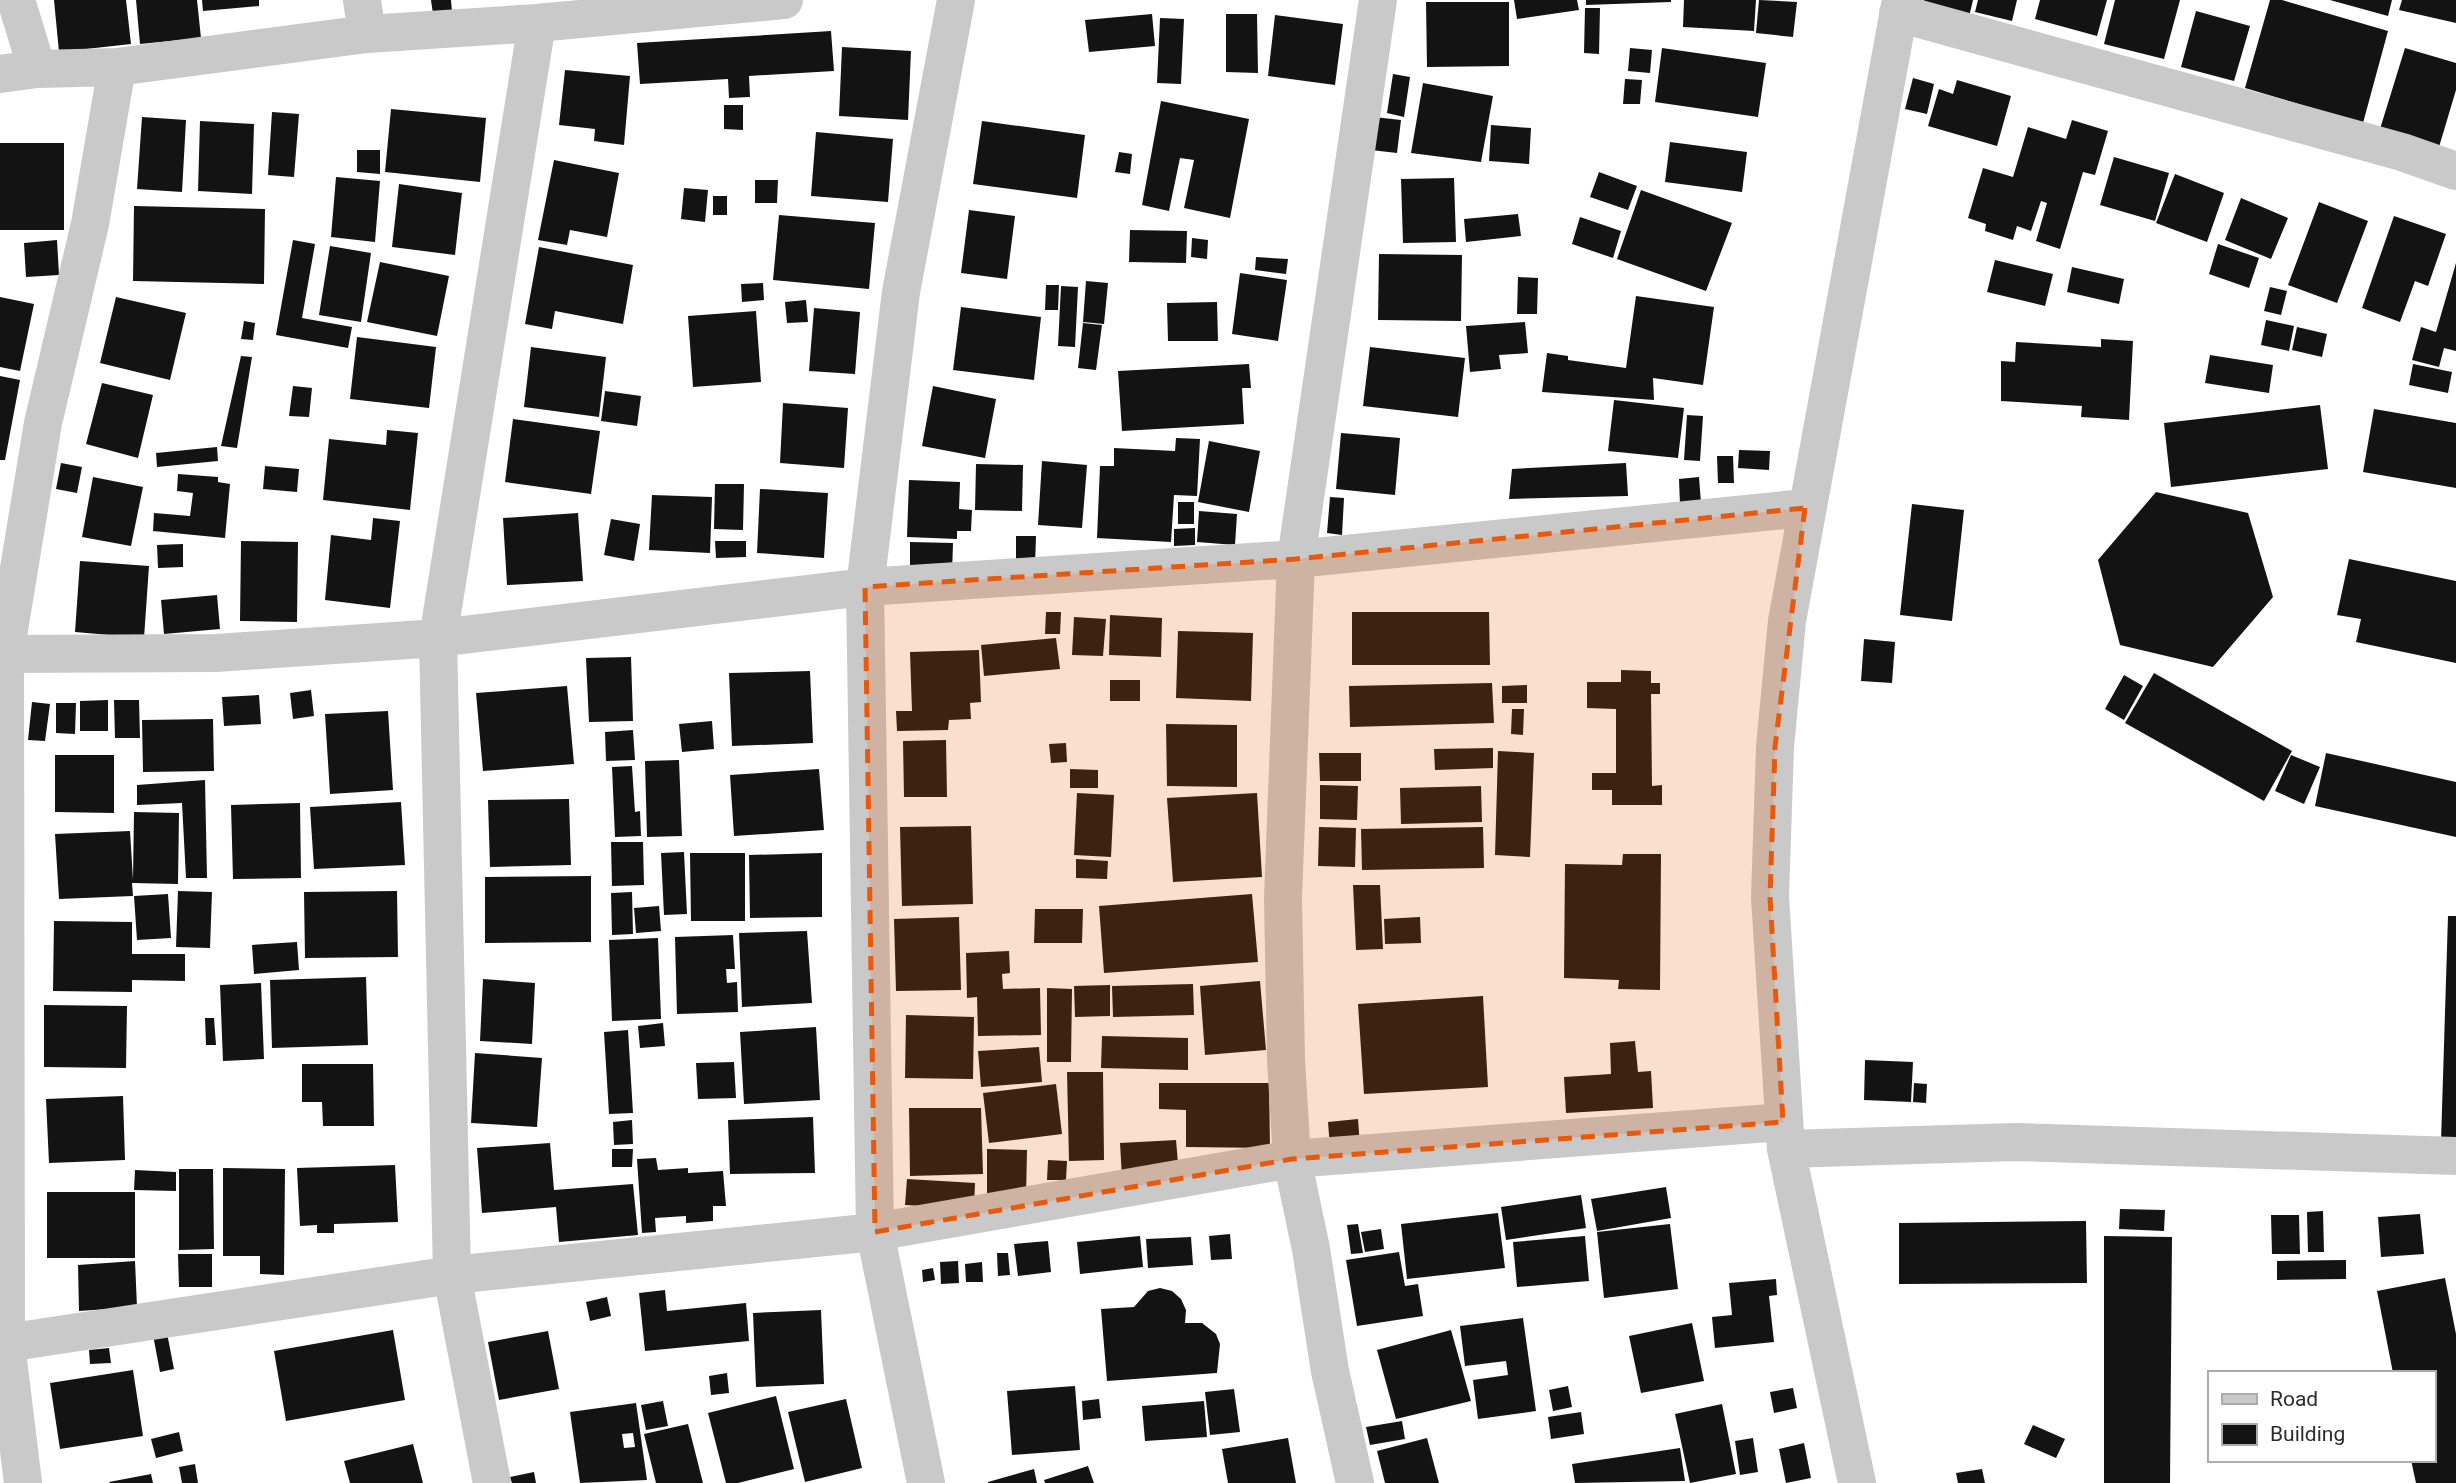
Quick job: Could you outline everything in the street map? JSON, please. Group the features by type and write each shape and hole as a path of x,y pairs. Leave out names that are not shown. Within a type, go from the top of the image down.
{"street":[{"path":"16,0 37,69"},
{"path":"0,74 37,69 117,67 365,17 537,23 784,0"},
{"path":"926,1483 876,1232 864,587 901,292 956,0"},
{"path":"1355,1483 1330,1371 1311,1249 1292,1159 1286,1060 1283,898 1296,559 1378,0"},
{"path":"1857,1483 1784,1135 1770,897 1774,774 1787,621 1805,508 1900,6 2402,152 2456,171"},
{"path":"492,1483 452,1275 438,638 537,23"},
{"path":"23,1483 3,1344 2,654 43,423 90,223 117,67"},
{"path":"2,654 216,653 438,638 864,587 1296,559 1805,508"},
{"path":"3,1344 452,1275 876,1232 1292,1159 1784,1135 2456,1156"}],"highlighted area":[{"path":"1805,508 1775,747 1770,897 1783,1122 1292,1159 875,1232 865,587 1296,559"}],"building":[{"path":"54,0 126,0 131,44 59,52"},
{"path":"136,0 197,0 201,38 140,44"},
{"path":"202,0 259,0 259,6 203,11"},
{"path":"431,0 451,0 452,12 433,14"},
{"path":"1514,0 1577,0 1579,10 1517,19"},
{"path":"1586,0 1671,0 1671,2 1586,5"},
{"path":"1684,0 1756,0 1754,31 1683,27"},
{"path":"1759,0 1797,2 1793,37 1756,33"},
{"path":"1924,0 1973,0 1969,17 1922,6"},
{"path":"1978,0 2017,0 2012,21 1975,12"},
{"path":"2040,0 2107,0 2097,36 2035,19"},
{"path":"2115,0 2180,0 2164,59 2104,44"},
{"path":"2270,0 2282,0 2388,31 2363,123 2245,88"},
{"path":"2330,0 2392,0 2388,16"},
{"path":"2402,0 2456,0 2456,23 2399,10"},
{"path":"1426,2 1509,2 1509,66 1427,67"},
{"path":"1585,8 1600,8 1599,54 1584,53"},
{"path":"2196,11 2250,26 2234,81 2181,67"},
{"path":"1152,14 1155,46 1089,52 1085,20"},
{"path":"1226,14 1257,14 1258,73 1226,72"},
{"path":"1275,15 1343,24 1335,85 1268,76"},
{"path":"1160,18 1184,19 1181,84 1157,83"},
{"path":"831,31 834,71 749,76 750,97 729,98 728,79 640,84 637,43"},
{"path":"842,47 911,51 908,120 839,116"},
{"path":"1630,48 1652,50 1650,73 1628,71"},
{"path":"1662,48 1766,63 1758,117 1655,102"},
{"path":"2405,48 2456,63 2456,90 2439,147 2380,129"},
{"path":"565,70 630,76 624,145 594,141 595,129 559,125"},
{"path":"1393,74 1410,77 1404,117 1387,113"},
{"path":"1913,78 1934,84 1927,114 1905,109"},
{"path":"1625,79 1642,80 1640,104 1623,104"},
{"path":"1957,80 2011,96 1997,146 1928,126 1939,89 1953,94"},
{"path":"1423,83 1493,96 1481,162 1411,153"},
{"path":"1161,101 1249,119 1230,218 1184,208 1194,160 1180,158 1169,211 1142,205"},
{"path":"724,105 743,105 743,130 724,129"},
{"path":"391,109 486,118 480,182 385,172"},
{"path":"272,112 299,114 294,177 268,175"},
{"path":"142,117 186,120 182,192 137,189"},
{"path":"1374,117 1401,120 1397,153 1371,150"},
{"path":"2072,120 2108,131 2095,175 2083,172 2060,249 2036,241 2047,203 2041,201 2031,231 2017,226 2013,240 1985,231 1986,224 1968,218 1983,168 2013,177 2028,127 2066,139"},
{"path":"200,121 254,124 252,194 198,191"},
{"path":"982,121 1085,135 1077,198 973,184"},
{"path":"1491,125 1531,128 1529,164 1489,161"},
{"path":"816,132 893,139 888,202 811,196"},
{"path":"1670,142 1747,152 1742,192 1665,182"},
{"path":"0,143 64,143 64,230 0,230"},
{"path":"357,150 380,150 380,174 357,172"},
{"path":"1119,152 1132,154 1130,174 1115,172"},
{"path":"2114,157 2169,173 2155,221 2100,205"},
{"path":"554,160 619,173 607,237 570,230 567,245 538,240"},
{"path":"1599,172 1637,186 1628,210 1590,197"},
{"path":"2175,174 2224,193 2207,242 2156,223"},
{"path":"336,177 380,181 375,242 331,237"},
{"path":"1454,178 1456,242 1403,243 1401,179"},
{"path":"755,180 778,180 777,203 755,203"},
{"path":"399,184 462,193 455,255 392,247"},
{"path":"684,188 708,190 705,222 681,219"},
{"path":"1641,190 1732,223 1706,291 1617,259"},
{"path":"713,196 727,196 727,215 713,215"},
{"path":"2241,198 2288,218 2271,259 2225,240"},
{"path":"2319,202 2368,221 2337,303 2288,285"},
{"path":"134,206 265,209 264,284 133,281"},
{"path":"969,210 1015,216 1007,279 961,273"},
{"path":"1518,214 1521,236 1466,242 1464,219"},
{"path":"779,215 875,223 869,289 773,280"},
{"path":"2394,216 2446,234 2428,286 2415,281 2400,322 2362,308"},
{"path":"1580,217 1621,231 1613,258 1572,244"},
{"path":"1130,230 1187,231 1186,263 1129,262"},
{"path":"1192,238 1208,240 1207,259 1191,257"},
{"path":"57,240 59,275 26,277 24,243"},
{"path":"293,240 315,244 302,318 352,327 348,348 276,335"},
{"path":"2218,244 2259,258 2249,288 2209,274"},
{"path":"330,246 371,253 361,322 319,315"},
{"path":"539,247 633,265 623,324 555,311 552,329 525,324"},
{"path":"1379,254 1462,255 1461,321 1378,320"},
{"path":"1256,257 1288,259 1286,274 1255,270"},
{"path":"1995,260 2053,274 2045,306 1987,292"},
{"path":"380,262 449,276 437,336 367,322"},
{"path":"2456,263 2456,351 2444,348 2439,367 2412,360 2421,327 2436,332"},
{"path":"2072,267 2124,279 2119,304 2067,292"},
{"path":"1240,273 1287,280 1278,341 1232,334"},
{"path":"1518,277 1538,278 1537,314 1517,314"},
{"path":"1086,281 1108,283 1104,324 1083,322"},
{"path":"763,283 764,300 742,302 741,284"},
{"path":"1046,285 1059,285 1058,310 1045,310"},
{"path":"1061,286 1078,287 1075,347 1058,346"},
{"path":"2270,287 2287,291 2281,315 2264,311"},
{"path":"1636,296 1714,307 1703,385 1653,378 1654,400 1542,392 1547,353 1568,356 1568,360 1626,368"},
{"path":"0,297 34,304 20,371 0,367"},
{"path":"116,297 186,313 170,380 100,363"},
{"path":"806,300 808,322 787,323 785,302"},
{"path":"1217,302 1218,341 1168,341 1167,303"},
{"path":"961,307 1041,317 1034,380 953,370"},
{"path":"814,308 860,312 855,374 809,371"},
{"path":"756,311 761,382 693,387 688,316"},
{"path":"2266,320 2294,326 2289,351 2261,345"},
{"path":"244,321 255,323 253,340 241,339"},
{"path":"1525,322 1528,353 1499,355 1501,369 1470,372 1466,326"},
{"path":"1083,323 1102,325 1096,370 1078,368"},
{"path":"2297,327 2327,334 2322,357 2292,350"},
{"path":"357,337 436,347 429,408 350,399"},
{"path":"2101,339 2133,341 2129,420 2081,417 2082,406 2001,401 2001,361 2015,362 2016,342 2101,347"},
{"path":"531,347 606,357 599,417 524,407"},
{"path":"1370,347 1465,358 1458,417 1363,406"},
{"path":"2210,355 2273,365 2269,393 2205,383"},
{"path":"241,356 252,357 237,448 221,446"},
{"path":"1249,364 1251,388 1242,388 1244,424 1122,431 1118,371"},
{"path":"2413,364 2452,372 2448,393 2409,385"},
{"path":"0,376 20,380 5,460 0,460"},
{"path":"102,383 153,395 138,458 86,444"},
{"path":"293,386 312,388 309,417 289,416"},
{"path":"933,386 996,399 985,458 922,446"},
{"path":"605,391 641,396 637,426 601,421"},
{"path":"1614,400 1684,408 1678,458 1608,451"},
{"path":"783,403 848,408 844,468 780,463"},
{"path":"2320,405 2328,469 2171,487 2164,423"},
{"path":"2374,409 2456,423 2456,488 2363,472"},
{"path":"1687,415 1703,416 1700,461 1684,460"},
{"path":"513,419 600,431 591,494 505,482"},
{"path":"387,430 418,433 410,510 323,500 329,439 386,445"},
{"path":"1341,433 1400,438 1395,495 1336,489"},
{"path":"1176,438 1200,439 1197,496 1174,495 1171,542 1097,538 1100,466 1114,466 1114,448 1175,451"},
{"path":"1209,441 1260,451 1249,512 1198,502"},
{"path":"217,447 218,461 157,467 156,453"},
{"path":"1739,450 1770,451 1769,470 1738,468"},
{"path":"1717,456 1733,456 1734,483 1718,483"},
{"path":"1042,461 1087,465 1082,528 1038,525"},
{"path":"61,463 82,467 77,493 56,489"},
{"path":"1626,463 1628,496 1509,499 1512,469"},
{"path":"976,464 1023,465 1022,511 975,510"},
{"path":"265,466 299,469 297,492 263,489"},
{"path":"178,474 218,477 218,482 230,484 225,538 153,531 154,513 190,516 193,493 177,491"},
{"path":"93,477 143,487 131,546 82,537"},
{"path":"1699,477 1701,503 1680,505 1679,479"},
{"path":"909,480 960,482 959,509 972,510 971,531 957,531 957,539 907,537"},
{"path":"715,484 744,484 743,530 714,529"},
{"path":"760,489 828,493 824,558 757,553"},
{"path":"2156,492 2248,513 2273,597 2213,667 2120,645 2098,560"},
{"path":"652,495 712,497 710,553 649,550"},
{"path":"1330,497 1344,498 1342,535 1327,533"},
{"path":"1178,502 1194,502 1194,524 1178,524"},
{"path":"1912,504 1964,510 1952,621 1900,615"},
{"path":"1199,511 1237,514 1235,545 1197,542"},
{"path":"578,513 583,581 507,585 503,518"},
{"path":"373,518 400,521 390,608 325,600 331,535 371,540"},
{"path":"611,519 640,524 634,561 604,555"},
{"path":"1195,528 1195,545 1174,546 1174,529"},
{"path":"1016,536 1036,536 1035,566 1016,566"},
{"path":"241,541 298,542 297,622 240,621"},
{"path":"715,541 746,541 746,557 716,558"},
{"path":"910,542 953,543 952,574 910,573"},
{"path":"183,544 183,567 158,568 157,545"},
{"path":"2349,559 2456,581 2456,663 2356,642 2361,619 2337,615"},
{"path":"80,561 149,566 144,638 75,632"},
{"path":"217,595 220,629 164,634 161,600"},
{"path":"1046,612 1061,612 1060,634 1045,634"},
{"path":"1352,612 1489,612 1490,665 1352,665"},
{"path":"1110,615 1162,618 1161,657 1109,655"},
{"path":"1074,617 1106,619 1103,656 1072,655"},
{"path":"1178,631 1253,633 1251,701 1176,698"},
{"path":"1056,638 1060,669 984,676 981,645"},
{"path":"1864,639 1895,642 1892,683 1861,681"},
{"path":"979,650 981,702 970,703 971,719 949,720 948,730 897,731 896,711 912,711 910,652"},
{"path":"631,657 633,721 589,722 586,658"},
{"path":"1621,670 1651,671 1651,683 1660,683 1660,694 1651,694 1652,786 1662,785 1662,805 1612,805 1612,790 1592,790 1592,773 1616,773 1616,709 1587,708 1587,682 1621,682"},
{"path":"810,671 813,743 732,746 729,673"},
{"path":"2154,673 2292,751 2264,801 2125,723"},
{"path":"2124,675 2143,686 2124,720 2105,709"},
{"path":"1110,680 1140,680 1140,701 1110,701"},
{"path":"1492,683 1494,723 1350,727 1349,686"},
{"path":"1527,685 1527,703 1502,703 1502,686"},
{"path":"567,686 574,764 483,771 476,693"},
{"path":"311,690 314,716 293,719 290,693"},
{"path":"259,695 261,724 224,726 222,697"},
{"path":"108,700 108,731 80,731 80,701"},
{"path":"114,700 139,700 140,738 115,738"},
{"path":"32,702 50,704 45,741 28,740"},
{"path":"56,703 76,703 75,734 56,733"},
{"path":"1512,709 1524,709 1523,735 1511,734"},
{"path":"388,711 393,790 330,794 325,714"},
{"path":"213,719 214,771 143,772 142,720"},
{"path":"712,721 714,749 682,752 679,724"},
{"path":"1166,724 1237,725 1237,787 1167,786"},
{"path":"633,730 635,760 606,761 605,732"},
{"path":"946,740 947,797 904,797 903,741"},
{"path":"1066,743 1067,762 1051,763 1049,744"},
{"path":"1493,748 1493,768 1435,770 1434,749"},
{"path":"1498,751 1534,753 1530,857 1495,855"},
{"path":"1319,753 1361,753 1361,781 1320,781"},
{"path":"2326,753 2456,782 2456,837 2315,806"},
{"path":"55,755 114,755 114,813 55,812"},
{"path":"2291,755 2320,767 2304,804 2275,791"},
{"path":"679,760 682,836 647,837 645,761"},
{"path":"632,766 635,812 640,811 641,836 615,837 612,767"},
{"path":"819,769 824,830 734,836 730,775"},
{"path":"1070,769 1098,770 1098,788 1070,788"},
{"path":"205,780 207,878 186,878 182,803 137,805 137,785"},
{"path":"1320,785 1358,786 1357,820 1320,819"},
{"path":"1481,786 1482,822 1401,824 1400,788"},
{"path":"1077,793 1114,795 1111,857 1074,855"},
{"path":"1257,793 1262,877 1173,882 1167,798"},
{"path":"569,799 571,865 490,867 488,800"},
{"path":"401,802 405,865 314,869 310,807"},
{"path":"300,803 301,878 233,879 231,805"},
{"path":"134,812 179,813 178,884 132,883 133,896 59,899 55,834 130,831 133,880"},
{"path":"971,826 973,904 902,906 900,827"},
{"path":"1319,827 1356,828 1355,867 1318,866"},
{"path":"1483,827 1484,868 1362,870 1361,829"},
{"path":"611,842 643,842 644,885 612,886"},
{"path":"684,852 687,914 664,915 661,853"},
{"path":"690,853 745,853 745,921 691,921"},
{"path":"822,853 822,917 750,918 749,855"},
{"path":"1623,854 1661,854 1660,990 1618,989 1619,980 1564,978 1565,864 1622,865"},
{"path":"1076,859 1108,861 1107,879 1076,878"},
{"path":"591,876 591,942 485,943 485,877"},
{"path":"1353,885 1380,885 1383,949 1356,950"},
{"path":"178,891 212,892 210,948 176,947"},
{"path":"397,891 398,957 305,958 304,892"},
{"path":"632,892 633,934 612,935 611,893"},
{"path":"168,894 171,938 137,940 134,896"},
{"path":"1252,894 1258,962 1104,973 1099,906"},
{"path":"659,906 661,931 636,933 634,908"},
{"path":"1035,909 1083,909 1082,943 1034,943"},
{"path":"2448,916 2456,916 2456,1142 2441,1142"},
{"path":"959,917 961,990 896,991 894,919"},
{"path":"1420,917 1421,943 1385,944 1384,919"},
{"path":"54,921 132,922 132,954 185,954 185,981 132,980 132,992 53,991"},
{"path":"807,931 812,1003 742,1007 739,933"},
{"path":"733,935 735,969 726,969 727,983 737,982 738,1012 677,1014 675,937"},
{"path":"658,938 661,1019 612,1021 609,940"},
{"path":"297,942 299,970 254,974 252,945"},
{"path":"1009,951 1010,973 1002,974 1003,989 1040,988 1041,1035 978,1036 977,997 967,998 966,953"},
{"path":"366,977 368,1045 272,1048 270,980"},
{"path":"483,979 535,983 532,1044 480,1041"},
{"path":"1260,981 1266,1050 1205,1055 1200,986"},
{"path":"261,983 264,1059 223,1061 220,985"},
{"path":"1193,984 1194,1015 1113,1017 1112,986"},
{"path":"1110,985 1110,1016 1075,1017 1074,986"},
{"path":"1047,988 1072,989 1071,1062 1047,1062"},
{"path":"1483,996 1488,1087 1364,1094 1358,1004"},
{"path":"44,1005 127,1006 126,1068 44,1067"},
{"path":"906,1015 974,1017 973,1079 905,1078"},
{"path":"205,1018 214,1018 216,1045 206,1045"},
{"path":"663,1023 665,1046 640,1048 638,1026"},
{"path":"816,1027 820,1100 744,1104 740,1032"},
{"path":"628,1030 633,1113 609,1114 604,1032"},
{"path":"1102,1036 1188,1038 1188,1070 1101,1068"},
{"path":"1635,1041 1638,1072 1651,1071 1653,1108 1566,1113 1564,1077 1611,1074 1610,1043"},
{"path":"1039,1047 1042,1082 981,1087 978,1051"},
{"path":"475,1053 542,1058 537,1127 471,1123"},
{"path":"1865,1060 1913,1062 1911,1102 1864,1100"},
{"path":"734,1062 736,1098 698,1099 696,1063"},
{"path":"302,1064 373,1064 374,1126 323,1126 322,1102 302,1102"},
{"path":"1067,1072 1103,1072 1104,1160 1069,1161"},
{"path":"1159,1083 1269,1083 1270,1148 1186,1147 1186,1110 1159,1109"},
{"path":"1914,1083 1927,1084 1926,1103 1913,1102"},
{"path":"1056,1084 1062,1134 989,1143 983,1093"},
{"path":"123,1096 125,1160 49,1163 46,1099"},
{"path":"909,1108 981,1108 983,1174 910,1176"},
{"path":"813,1117 815,1173 730,1174 728,1120"},
{"path":"1358,1119 1360,1146 1330,1148 1328,1122"},
{"path":"632,1120 633,1144 614,1145 613,1122"},
{"path":"1176,1140 1179,1175 1122,1178 1120,1143"},
{"path":"550,1143 554,1190 633,1184 638,1235 559,1242 556,1207 482,1213 477,1148"},
{"path":"612,1149 633,1149 632,1167 612,1167"},
{"path":"987,1149 1027,1150 1026,1197 987,1196"},
{"path":"656,1158 658,1170 688,1168 688,1173 723,1171 726,1206 713,1206 713,1221 686,1223 686,1216 655,1218 656,1232 642,1233 637,1159"},
{"path":"1048,1160 1067,1161 1066,1180 1047,1180"},
{"path":"395,1165 398,1222 334,1224 334,1233 317,1233 317,1225 300,1226 297,1168"},
{"path":"223,1168 285,1169 284,1275 260,1274 260,1256 223,1256"},
{"path":"179,1169 213,1169 214,1249 179,1250"},
{"path":"135,1170 176,1172 176,1191 134,1190"},
{"path":"907,1179 975,1183 974,1209 905,1205"},
{"path":"1666,1187 1671,1218 1597,1231 1591,1199"},
{"path":"47,1192 135,1192 135,1258 47,1258"},
{"path":"1581,1195 1586,1228 1506,1240 1501,1207"},
{"path":"2120,1209 2165,1210 2164,1231 2119,1229"},
{"path":"2323,1211 2324,1252 2308,1252 2307,1212"},
{"path":"1498,1213 1505,1268 1407,1279 1401,1224"},
{"path":"2420,1214 2424,1254 2381,1257 2378,1217"},
{"path":"2271,1215 2299,1215 2300,1254 2272,1254"},
{"path":"2086,1221 2087,1283 1899,1284 1899,1223"},
{"path":"1358,1224 1363,1253 1351,1254 1347,1225"},
{"path":"1670,1224 1678,1289 1604,1298 1597,1232"},
{"path":"1381,1229 1384,1249 1365,1252 1361,1232"},
{"path":"1230,1234 1232,1259 1211,1260 1209,1236"},
{"path":"1140,1236 1143,1267 1080,1274 1077,1242"},
{"path":"1585,1236 1589,1281 1517,1287 1513,1242"},
{"path":"2104,1236 2172,1237 2170,1483 2104,1483"},
{"path":"1191,1237 1193,1265 1148,1268 1146,1239"},
{"path":"1048,1241 1051,1272 1018,1276 1014,1244"},
{"path":"1399,1252 1405,1286 1418,1284 1423,1316 1357,1326 1346,1260"},
{"path":"997,1253 1008,1253 1010,1275 998,1276"},
{"path":"178,1254 212,1254 212,1287 179,1287"},
{"path":"2346,1260 2346,1279 2277,1280 2277,1261"},
{"path":"135,1261 137,1307 79,1311 78,1265"},
{"path":"958,1261 959,1283 941,1284 940,1262"},
{"path":"982,1262 983,1282 966,1282 965,1264"},
{"path":"933,1268 935,1280 923,1282 922,1270"},
{"path":"2445,1278 2456,1334 2456,1483 2416,1483 2411,1462 2435,1462 2435,1371 2393,1371 2377,1291"},
{"path":"1776,1279 1777,1295 1769,1296 1774,1342 1715,1348 1712,1317 1732,1315 1729,1283"},
{"path":"1160,1288 1172,1291 1181,1299 1186,1310 1185,1323 1202,1323 1216,1334 1220,1344 1217,1373 1107,1381 1101,1309 1134,1307 1148,1291"},
{"path":"665,1290 667,1311 746,1303 749,1341 645,1351 639,1293"},
{"path":"607,1297 611,1316 590,1321 586,1302"},
{"path":"821,1310 824,1384 756,1387 753,1313"},
{"path":"1523,1318 1536,1411 1478,1419 1473,1380 1508,1375 1506,1361 1465,1366 1460,1326"},
{"path":"1692,1323 1704,1381 1641,1393 1629,1336"},
{"path":"393,1330 405,1400 286,1421 274,1351"},
{"path":"1451,1330 1471,1401 1396,1419 1377,1350"},
{"path":"548,1331 559,1389 499,1400 488,1342"},
{"path":"167,1333 174,1369 160,1372 153,1335"},
{"path":"109,1348 111,1363 90,1364 89,1350"},
{"path":"133,1370 143,1436 60,1449 50,1383"},
{"path":"727,1373 729,1393 711,1395 709,1376"},
{"path":"1075,1386 1080,1450 1012,1455 1007,1391"},
{"path":"1568,1386 1572,1407 1553,1411 1549,1390"},
{"path":"1793,1388 1797,1408 1774,1413 1770,1392"},
{"path":"1234,1389 1240,1432 1210,1435 1205,1392"},
{"path":"776,1396 794,1469 738,1483 726,1483 708,1413"},
{"path":"846,1399 862,1468 805,1482 788,1412"},
{"path":"1099,1399 1101,1418 1083,1420 1082,1401"},
{"path":"663,1401 668,1426 646,1430 641,1405"},
{"path":"1204,1401 1207,1437 1145,1441 1142,1406"},
{"path":"636,1403 647,1480 580,1483 570,1412","holes":["633,1433 635,1447 624,1448 622,1434"]},
{"path":"1722,1404 1736,1474 1690,1483 1675,1414"},
{"path":"1581,1412 1584,1434 1551,1439 1548,1417"},
{"path":"1402,1421 1405,1439 1370,1445 1366,1427"},
{"path":"688,1424 703,1483 656,1483 644,1434"},
{"path":"2033,1425 2065,1439 2056,1458 2024,1444"},
{"path":"179,1432 183,1451 156,1458 151,1439"},
{"path":"1288,1438 1296,1483 1228,1483 1222,1449"},
{"path":"1427,1438 1439,1483 1385,1483 1377,1451"},
{"path":"1753,1438 1758,1472 1740,1475 1735,1441"},
{"path":"1804,1443 1811,1478 1786,1483 1779,1449"},
{"path":"413,1444 423,1483 350,1483 344,1461"},
{"path":"1680,1448 1685,1481 1575,1483 1572,1464"},
{"path":"195,1464 198,1483 182,1483 179,1467"},
{"path":"1088,1466 1094,1483 1045,1483 1044,1480"},
{"path":"1034,1469 1037,1483 988,1483 988,1482"},
{"path":"1982,1469 1985,1483 1958,1483 1956,1473"},
{"path":"534,1472 536,1483 512,1483 510,1477"},
{"path":"151,1474 153,1483 109,1482"}]}
